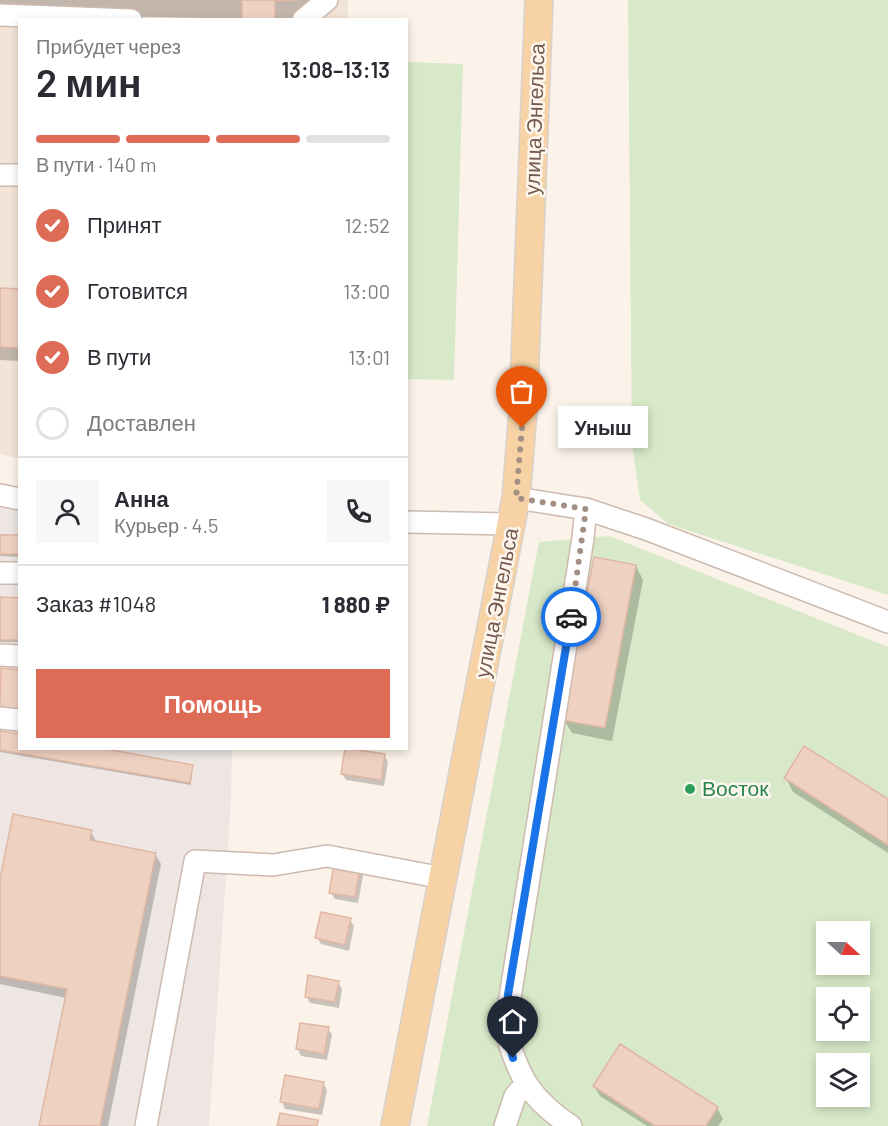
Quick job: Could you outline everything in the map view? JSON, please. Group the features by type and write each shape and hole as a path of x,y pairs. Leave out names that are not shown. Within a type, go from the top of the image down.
{"main road":[{"name":"улица Энгельса","path":"395,1126 516,498 523,399 539,0"}],"street":[{"path":"307,18 327,0"},
{"path":"0,15 79,18"},
{"path":"0,175 18,175"},
{"path":"0,495 18,499"},
{"path":"516,498 586,509 646,529 888,622"},
{"path":"572,1126 547,1111 525,1084 513,1058 505,1029 586,509"},
{"path":"408,522 512,524"},
{"path":"0,573 18,573"},
{"path":"0,655 18,656"},
{"path":"0,718 18,720"},
{"path":"146,1126 195,861 273,865 327,856 443,878"},
{"path":"505,1126 515,1096 525,1084"}],"shaded area":[{"path":"0,0 348,0 348,18 18,18 18,459 0,454"},
{"path":"0,506 18,508 18,750 232,750 231,801 209,1126 0,1126"}],"green space":[{"path":"628,0 888,0 888,595 668,524 640,500 632,444"},
{"path":"408,62 463,64 454,380 408,379"},
{"name":"Восток","path":"609,536 888,647 888,1126 427,1126 539,542"}],"building":[{"path":"242,0 297,0 275,1 275,18 242,18"},
{"path":"0,288 18,289 18,348 0,347"},
{"path":"0,535 18,535 18,554 0,554"},
{"path":"594,557 636,565 605,728 562,720"},
{"path":"0,597 18,598 18,640 0,640"},
{"path":"1,668 18,670 18,710 0,707"},
{"path":"0,731 18,734 18,750 112,750 193,765 190,783 0,750"},
{"path":"804,746 888,799 888,845 784,778"},
{"path":"345,750 385,754 381,780 341,774"},
{"path":"13,814 92,830 90,840 156,853 100,1126 39,1126 67,989 0,976 0,879"},
{"path":"334,864 360,868 355,897 329,893"},
{"path":"321,912 351,918 345,945 315,938"},
{"path":"308,975 339,981 335,1002 305,997"},
{"path":"300,1023 329,1027 324,1054 296,1049"},
{"path":"620,1044 718,1107 706,1126 655,1126 593,1086"},
{"path":"285,1075 324,1082 319,1109 280,1102"},
{"path":"280,1113 318,1120 317,1126 277,1126"}],"way so far":[{"path":"522,428 516,498 586,509 571,617"}],"place":[{"name":"Уныш","path":"522,428"},
{"name":"Восток","path":"690,789"}],"route":[{"path":"513,1058 505,1029 508,995 571,617"}]}
